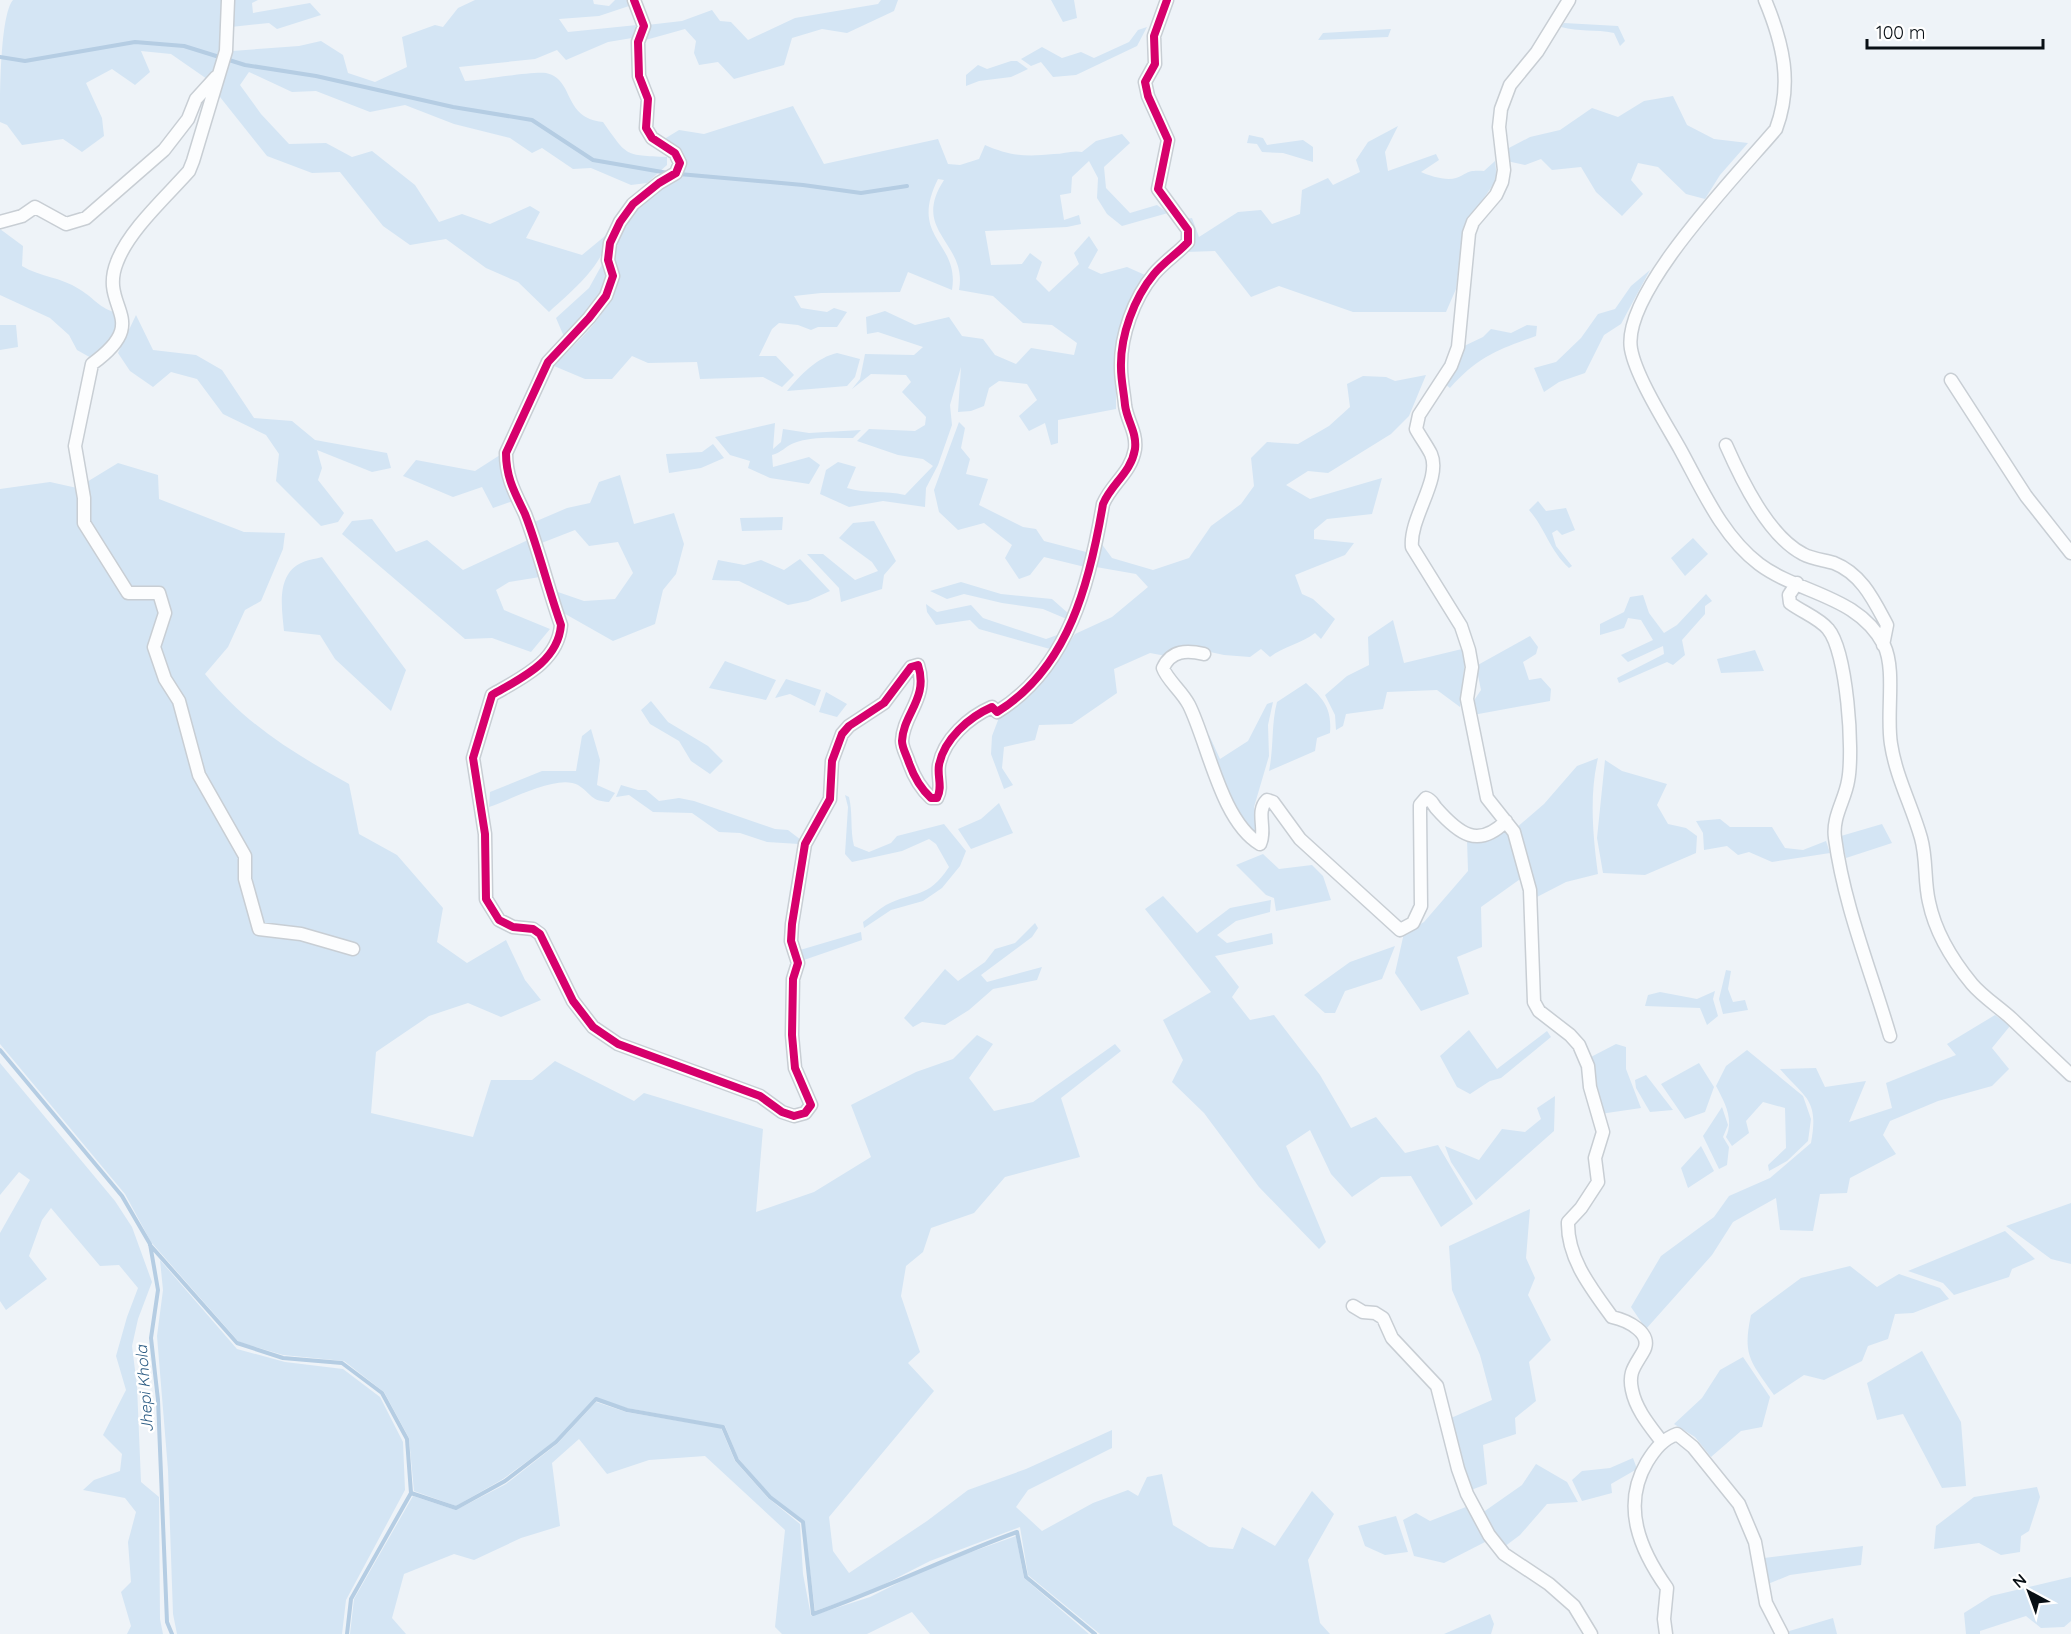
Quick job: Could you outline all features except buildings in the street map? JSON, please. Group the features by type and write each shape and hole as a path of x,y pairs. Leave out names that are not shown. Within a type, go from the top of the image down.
{"street":[{"path":"228,0 226,51 189,171 152,212 116,264 113,290 123,316 121,336 111,350 92,364 77,430 76,463 84,498 84,523 128,593 159,593 165,613 154,647 165,679 178,701 199,775 245,856 245,879 260,929 301,934 353,949"},
{"path":"634,0 644,26 638,42 639,76 648,99 646,128 652,138 675,153 680,163 676,173 659,183 633,204 620,222 610,243 608,260 613,276 606,296 548,362 506,453 506,469 512,490 524,514 561,625 560,638 543,662 530,674 492,695 482,735 475,748 473,758 485,834 486,899 499,920 513,927 533,929 540,934 573,1001 593,1027 618,1044 760,1096 782,1112 794,1116 806,1113 810,1105 795,1068 793,1051 792,997 798,963 791,941 794,904 805,844 830,799 832,761 842,734 849,726 884,703 911,667 918,665 921,674 917,705 903,735 902,745 914,778 931,798 937,798 941,791 939,765 949,741 982,711 992,707 997,712 1021,693 1055,654 1070,628 1081,602 1107,493 1124,476 1131,461 1136,437 1126,413 1121,367 1124,338 1133,311 1155,272 1188,243 1188,230 1158,189 1168,140 1148,96 1145,82 1155,64 1154,36 1167,0"},
{"path":"1569,0 1537,52 1510,85 1501,109 1499,126 1504,170 1502,182 1496,195 1473,222 1469,233 1458,347 1451,366 1419,415 1416,429 1432,456 1432,473 1411,535 1412,547 1461,626 1472,667 1467,699 1487,798 1506,820 1520,843 1530,890 1534,1002 1539,1011 1579,1045 1588,1066 1590,1087 1603,1132 1595,1158 1598,1182 1581,1208 1568,1222 1568,1239 1584,1275 1612,1317 1624,1319 1637,1327 1644,1337 1645,1351 1630,1372 1631,1389 1643,1416 1662,1442"},
{"path":"1765,0 1781,53 1786,81 1785,105 1776,129 1660,269 1636,310 1631,332 1631,350 1650,396 1712,510 1755,561 1773,573 1831,597 1856,612 1883,645 1888,658 1890,741 1897,773 1913,809 1925,852 1928,901 1938,928 1953,958 1974,986 2071,1075"},
{"path":"0,222 22,216 35,207 66,224 86,218 164,150 188,119 196,99 217,75"},
{"path":"1951,380 2026,496 2071,553"},
{"path":"1726,445 1749,497 1789,543 1803,554 1844,568 1862,582 1887,625 1883,645"},
{"path":"1797,583 1789,595 1790,603 1827,628 1842,659 1850,762 1848,781 1836,818 1834,836 1854,926 1867,958 1890,1036"},
{"path":"1204,654 1184,651 1166,660 1163,668 1166,676 1178,687 1193,713 1211,766 1240,823 1260,844 1264,834 1260,813 1262,804 1267,800 1273,802 1300,839 1400,930 1413,923 1421,906 1419,811 1423,800 1426,798 1431,800 1449,820 1473,837 1483,837 1506,820"},
{"path":"1353,1306 1363,1312 1375,1313 1383,1318 1392,1338 1437,1386 1458,1469 1467,1494 1489,1535 1504,1554 1549,1584 1574,1606 1591,1634"},
{"path":"1666,1634 1664,1618 1667,1588 1651,1566 1639,1537 1634,1514 1641,1475 1653,1452 1662,1442 1677,1434 1686,1439 1739,1504 1755,1542 1766,1603 1782,1634"}],"shaded area":[{"path":"13,0 225,0 222,53 214,72 207,79 171,54 141,51 150,72 135,85 112,69 86,83 102,118 104,136 82,152 63,139 22,145 7,125 0,122 3,38 5,22"},
{"path":"230,0 258,0 252,3 253,13 310,3 321,15 277,29 269,23 231,27"},
{"path":"475,0 593,0 594,4 609,6 615,0 631,0 632,5 599,16 559,19 568,32 637,25 632,38 608,42 566,60 557,50 535,59 459,67 465,81 539,73 555,77 581,113 590,119 603,122 628,152 642,156 667,157 667,165 647,183 631,185 591,168 573,169 542,148 532,153 510,138 454,124 405,105 370,112 316,91 292,92 249,72 240,85 261,114 289,144 326,143 352,157 372,151 415,185 439,222 462,214 490,224 530,206 540,212 526,238 582,255 605,236 604,246 594,267 549,312 518,282 486,268 446,239 410,245 383,226 340,172 312,173 267,156 216,92 232,51 299,46 321,41 343,55 348,73 375,82 407,67 402,37 435,25 443,27 458,8"},
{"path":"881,0 898,0 894,11 847,33 822,29 792,38 784,65 734,79 718,62 699,65 694,53 696,41 685,29 642,41 647,25 682,21 712,10 720,21 731,22 748,40 795,18 878,4"},
{"path":"1051,0 1074,0 1077,18 1063,22"},
{"path":"1564,23 1618,26 1625,41 1620,46 1614,33 1561,27"},
{"path":"1147,27 1137,46 1076,75 1053,77 1041,62 1031,66 1021,59 1042,47 1062,58 1081,52 1094,58 1129,42 1138,30"},
{"path":"1391,29 1388,37 1318,40 1323,33"},
{"path":"1017,61 1028,69 1011,77 979,81 966,86 966,75 978,65 987,69"},
{"path":"1673,96 1687,125 1714,139 1748,143 1720,175 1705,199 1686,194 1658,167 1638,163 1631,180 1643,194 1622,216 1596,192 1581,167 1552,170 1541,159 1525,165 1507,161 1507,149 1530,137 1560,130 1592,108 1618,117 1644,101"},
{"path":"793,106 824,164 938,139 948,164 960,165 979,159 985,145 1010,153 1026,155 1058,154 1082,152 1096,141 1122,134 1130,143 1104,167 1106,188 1130,213 1157,205 1168,213 1122,226 1107,214 1097,198 1098,178 1089,161 1072,177 1071,193 1060,195 1064,220 1079,215 1081,224 1067,227 985,231 991,265 1022,264 1030,253 1042,262 1036,279 1049,292 1079,264 1074,253 1089,236 1098,250 1088,268 1101,274 1127,267 1145,275 1123,323 1116,348 1116,409 1058,420 1058,443 1051,445 1045,423 1029,431 1019,416 1037,400 1027,384 999,381 989,388 984,406 971,411 958,412 961,367 950,405 952,425 938,465 926,488 925,507 883,501 849,507 820,494 826,470 838,462 856,467 847,488 905,495 933,466 923,459 898,455 857,441 869,429 915,431 925,425 926,417 902,392 911,382 906,375 871,374 852,389 860,379 865,354 914,355 923,347 878,332 867,334 866,317 885,311 915,325 949,317 962,336 983,339 995,355 1016,364 1031,348 1074,355 1077,343 1052,325 1023,323 993,296 959,290 960,274 956,260 936,225 933,212 935,198 944,180 938,179 930,199 929,215 931,228 949,260 952,290 908,272 900,292 821,293 794,296 801,308 827,312 834,308 847,312 837,327 818,327 811,330 798,325 779,323 772,329 759,356 776,356 794,375 782,387 763,377 700,379 697,362 648,363 632,356 612,379 585,379 554,366 593,325 606,307 613,285 615,247 624,223 641,203 683,174 684,162 661,141 679,130 704,134"},
{"path":"1398,126 1385,152 1388,171 1436,154 1439,160 1421,172 1438,178 1452,179 1470,171 1484,171 1495,161 1497,179 1464,227 1456,289 1446,312 1353,312 1279,286 1251,297 1215,251 1186,252 1186,219 1192,218 1199,237 1238,212 1261,210 1272,224 1300,214 1302,190 1328,178 1333,185 1360,172 1356,160 1368,142"},
{"path":"1249,135 1263,138 1267,145 1303,140 1313,147 1313,162 1283,153 1262,152 1257,144 1247,143"},
{"path":"0,229 23,246 22,266 72,285 101,306 119,314 119,330 93,359 77,350 69,335 50,318 0,295"},
{"path":"604,261 610,276 604,295 565,339 556,318 589,288"},
{"path":"1650,270 1621,324 1604,335 1585,373 1559,382 1544,392 1534,368 1556,362 1581,338 1598,314 1615,309 1631,286"},
{"path":"136,315 153,350 196,355 222,370 254,418 292,421 315,440 387,453 391,468 372,472 317,450 322,468 318,480 344,513 338,522 321,526 276,481 279,454 266,435 223,414 197,379 171,372 153,387 130,371 118,353"},
{"path":"0,325 16,325 18,347 0,350"},
{"path":"1527,325 1537,326 1536,336 1479,362 1450,388 1445,384 1462,347 1483,337 1491,329 1511,333"},
{"path":"837,353 860,359 855,377 847,386 787,391 823,358"},
{"path":"1426,375 1409,416 1391,434 1328,473 1308,471 1286,485 1310,499 1382,478 1372,514 1327,519 1314,530 1314,539 1354,543 1345,555 1295,575 1302,594 1313,599 1335,619 1321,639 1315,633 1270,657 1261,649 1250,657 1224,655 1187,647 1166,656 1150,653 1114,669 1117,693 1072,724 1039,725 1035,740 1004,747 1002,768 1013,785 1004,789 991,754 992,736 1000,715 1052,668 1075,634 1112,617 1148,587 1136,574 1096,567 1101,543 1112,558 1153,570 1189,558 1211,526 1241,504 1254,486 1251,458 1267,442 1298,444 1329,426 1350,407 1347,384 1363,376 1386,377 1395,381"},
{"path":"959,422 965,428 961,448 970,459 966,474 988,479 979,505 1023,527 1036,529 1044,541 1090,553 1085,567 1044,557 1030,575 1019,579 1005,558 1012,545 984,523 958,530 939,512 934,490"},
{"path":"775,423 773,449 781,442 783,429 809,433 861,430 853,438 808,439 791,444 772,455 773,467 809,457 820,465 809,484 770,478 748,468 750,461 730,455 715,437"},
{"path":"713,444 724,458 701,468 669,473 666,454 702,452"},
{"path":"500,455 506,489 513,501 493,508 482,487 453,497 403,476 416,460 475,471"},
{"path":"118,463 158,475 159,499 244,532 285,533 283,549 261,601 245,610 228,647 205,674 220,692 253,723 289,749 349,784 359,834 397,855 443,908 437,942 467,963 506,940 525,980 541,1000 501,1017 468,1003 429,1016 376,1052 371,1113 473,1137 491,1080 532,1080 555,1061 634,1101 644,1093 763,1129 756,1212 814,1192 871,1157 851,1105 916,1072 953,1059 977,1035 993,1044 969,1078 994,1111 1033,1102 1115,1044 1121,1051 1061,1098 1080,1157 1005,1177 974,1213 931,1228 923,1252 906,1266 901,1296 920,1352 908,1363 934,1391 829,1517 833,1551 849,1573 927,1521 968,1490 1026,1469 1112,1430 1112,1448 1028,1490 1016,1507 1042,1531 1093,1503 1128,1490 1138,1496 1147,1477 1162,1474 1173,1525 1209,1547 1233,1549 1242,1527 1275,1546 1312,1491 1334,1514 1308,1560 1320,1623 1330,1634 1100,1634 1028,1575 1020,1527 930,1561 869,1592 815,1611 804,1521 771,1496 738,1458 725,1426 627,1408 596,1398 555,1441 503,1479 456,1506 414,1491 409,1438 384,1392 344,1361 283,1355 239,1342 151,1242 125,1194 0,1044 0,489 50,482 77,488"},
{"path":"620,475 634,524 674,513 684,544 676,574 663,590 655,624 613,641 560,611 555,591 584,601 615,599 633,573 618,542 589,546 575,530 539,544 532,523 567,508 590,503 599,482"},
{"path":"1538,501 1546,511 1566,508 1575,530 1562,535 1557,530 1552,533 1556,546 1572,566 1569,568 1557,554 1529,510"},
{"path":"783,517 782,530 742,531 740,518"},
{"path":"372,519 396,552 427,540 463,570 528,540 540,577 509,582 496,590 504,610 550,629 531,652 492,638 465,639 342,534 352,521"},
{"path":"874,521 896,561 884,575 882,589 841,602 839,588 807,554 823,554 855,580 878,571 872,562 839,538 853,523"},
{"path":"1693,538 1708,554 1685,576 1671,558"},
{"path":"322,557 406,670 391,711 335,659 320,635 284,631 282,594 287,577 299,564"},
{"path":"800,559 830,591 808,601 788,605 739,581 712,580 718,560 744,565 761,560 784,570"},
{"path":"961,582 1001,594 1052,599 1069,614 1069,620 1043,609 964,594 947,599 930,591"},
{"path":"1706,594 1712,601 1705,606 1705,614 1682,640 1685,655 1673,665 1667,662 1619,683 1617,678 1664,654 1663,646 1628,662 1621,655 1653,640 1641,620 1628,618 1624,628 1600,635 1600,624 1624,612 1630,597 1643,595 1649,613 1664,633 1677,625"},
{"path":"926,604 937,612 971,605 983,618 1046,639 1063,633 1050,649 979,629 970,620 936,625 927,612"},
{"path":"1393,620 1404,663 1462,649 1465,660 1460,707 1437,690 1387,692 1383,709 1346,714 1343,726 1336,730 1335,715 1325,695 1347,676 1369,665 1368,637"},
{"path":"1530,636 1538,647 1536,654 1523,662 1529,680 1541,678 1551,689 1550,701 1473,715 1473,702 1481,690 1476,666"},
{"path":"1755,650 1764,671 1721,673 1717,659"},
{"path":"725,661 776,680 766,700 709,688"},
{"path":"786,679 821,690 815,706 790,694 775,698"},
{"path":"1306,683 1326,705 1330,717 1330,733 1317,738 1315,751 1269,771 1277,702"},
{"path":"826,692 847,704 837,717 819,712"},
{"path":"651,701 668,722 708,746 723,761 710,774 691,761 679,741 650,724 641,710"},
{"path":"1273,702 1268,725 1269,756 1254,807 1260,830 1258,837 1233,805 1204,738 1209,735 1220,759 1248,741 1267,704"},
{"path":"591,729 600,760 597,785 615,793 609,802 595,799 578,785 558,783 534,789 489,807 490,792 542,771 576,771 582,736"},
{"path":"1598,758 1593,801 1593,831 1598,874 1566,882 1535,898 1516,828 1544,804 1577,766"},
{"path":"1605,760 1622,771 1667,784 1657,805 1668,824 1686,828 1697,836 1696,853 1645,875 1603,873 1597,838"},
{"path":"621,785 646,790 659,801 679,798 694,801 775,829 788,830 801,840 799,844 767,842 740,833 719,832 692,813 653,812 629,795 616,797"},
{"path":"845,795 849,797 854,846 869,852 891,843 897,836 944,824 966,851 960,866 942,888 923,901 891,910 864,928 863,922 880,909 896,900 927,890 949,867 936,844 929,839 902,851 852,862 845,854 848,807"},
{"path":"999,803 1013,833 971,849 958,829 981,819"},
{"path":"1720,819 1730,827 1772,827 1785,848 1803,850 1826,841 1830,853 1772,862 1749,852 1738,855 1727,846 1704,850 1703,833 1696,821"},
{"path":"1882,824 1892,843 1846,858 1841,836"},
{"path":"1506,828 1513,837 1523,877 1481,907 1482,947 1457,957 1469,994 1421,1011 1395,973 1404,933 1424,922 1468,871 1467,839"},
{"path":"1263,854 1279,869 1312,865 1323,876 1331,900 1276,911 1274,898 1266,895 1236,865"},
{"path":"1163,896 1197,933 1230,908 1271,900 1270,912 1236,921 1217,935 1227,943 1272,933 1273,944 1215,956 1239,987 1232,997 1250,1020 1274,1015 1320,1075 1351,1128 1376,1117 1405,1153 1438,1145 1473,1204 1441,1227 1411,1176 1381,1177 1352,1197 1331,1174 1310,1130 1286,1146 1326,1242 1319,1249 1259,1187 1204,1113 1172,1082 1183,1060 1163,1020 1211,992 1145,909"},
{"path":"1035,923 1038,928 1032,937 981,975 987,982 1042,967 1037,980 993,989 969,1010 945,1025 922,1022 913,1027 904,1018 945,969 958,981 985,962 995,949 1015,943"},
{"path":"861,932 862,940 801,961 800,950"},
{"path":"1395,946 1382,979 1345,991 1335,1013 1325,1013 1304,995 1350,962"},
{"path":"1726,970 1731,971 1728,989 1733,1002 1745,1000 1748,1010 1723,1014 1719,999"},
{"path":"1715,991 1713,999 1718,1016 1707,1025 1700,1008 1645,1006 1648,995 1660,992 1697,999"},
{"path":"1995,1015 2010,1026 1992,1048 2009,1069 1992,1086 1938,1101 1890,1121 1883,1135 1896,1154 1850,1178 1847,1193 1820,1194 1813,1231 1780,1230 1776,1198 1733,1222 1712,1255 1646,1329 1631,1307 1661,1256 1714,1217 1729,1196 1770,1178 1811,1143 1812,1108 1803,1094 1780,1069 1816,1068 1825,1087 1866,1081 1849,1122 1892,1108 1886,1083 1956,1055 1947,1044"},
{"path":"1469,1030 1497,1069 1547,1031 1551,1037 1501,1078 1490,1081 1470,1094 1457,1087 1440,1056"},
{"path":"1616,1044 1626,1047 1626,1069 1641,1108 1600,1114 1587,1059"},
{"path":"1747,1050 1803,1096 1811,1119 1808,1141 1787,1161 1769,1171 1768,1165 1786,1148 1785,1108 1763,1102 1746,1121 1749,1133 1732,1146 1726,1137 1729,1117 1716,1086 1726,1066"},
{"path":"0,1063 115,1201 132,1227 152,1282 138,1319 132,1346 137,1386 141,1482 159,1497 160,1619 163,1634 127,1634 131,1626 121,1592 131,1582 128,1542 136,1512 125,1498 83,1490 94,1480 120,1471 122,1454 103,1435 126,1390 116,1356 138,1288 119,1265 100,1266 51,1208 42,1220 29,1256 47,1279 6,1310 0,1301 0,1233 30,1180 19,1172 0,1195"},
{"path":"1699,1063 1714,1087 1705,1112 1685,1119 1661,1084"},
{"path":"1646,1075 1673,1110 1650,1112 1636,1088 1635,1080"},
{"path":"1555,1096 1554,1131 1476,1200 1451,1162 1445,1146 1479,1160 1502,1129 1525,1132 1541,1119 1537,1108"},
{"path":"1722,1107 1728,1125 1723,1137 1729,1147 1727,1165 1719,1169 1703,1136"},
{"path":"1701,1146 1714,1171 1688,1188 1681,1168"},
{"path":"2071,1203 2071,1264 2051,1259 2006,1226"},
{"path":"1530,1209 1526,1258 1535,1278 1528,1295 1551,1340 1529,1362 1536,1401 1515,1418 1516,1434 1483,1445 1487,1484 1471,1490 1462,1468 1451,1418 1492,1400 1480,1355 1452,1290 1449,1246"},
{"path":"2005,1231 2035,1259 2012,1269 2009,1277 1954,1295 1943,1283 1908,1271"},
{"path":"160,1260 237,1349 285,1362 343,1369 380,1397 403,1442 405,1490 346,1600 342,1634 177,1634 173,1614 168,1470 157,1336 163,1290"},
{"path":"1850,1266 1877,1287 1899,1274 1940,1288 1949,1299 1913,1313 1895,1314 1888,1339 1868,1346 1862,1361 1824,1380 1804,1375 1774,1395 1750,1358 1748,1329 1751,1315 1801,1278"},
{"path":"1922,1351 1961,1422 1966,1486 1942,1488 1903,1414 1877,1420 1867,1383"},
{"path":"1743,1357 1770,1397 1762,1427 1741,1431 1711,1457 1695,1437 1674,1424 1702,1398 1720,1370"},
{"path":"596,1402 626,1412 721,1428 735,1461 768,1498 800,1524 803,1574 811,1616 870,1597 932,1566 1016,1536 1024,1578 1089,1634 930,1634 912,1612 867,1634 782,1634 775,1627 785,1530 705,1456 649,1460 607,1474 579,1439 552,1463 560,1526 521,1538 474,1560 454,1554 404,1574 392,1618 406,1634 350,1634 354,1599 413,1496 456,1510 506,1484 557,1444"},
{"path":"1633,1458 1637,1469 1611,1484 1612,1493 1582,1501 1572,1480 1582,1471 1610,1468"},
{"path":"1536,1464 1567,1482 1578,1502 1547,1504 1520,1535 1504,1547 1482,1513 1522,1485"},
{"path":"2037,1487 2040,1497 2029,1531 2021,1536 2020,1552 2001,1555 1979,1543 1934,1549 1936,1526 1974,1497"},
{"path":"1471,1505 1487,1541 1444,1563 1414,1556 1403,1520 1416,1513 1430,1521"},
{"path":"1396,1516 1408,1552 1385,1555 1365,1546 1358,1526"},
{"path":"1863,1546 1861,1565 1790,1575 1768,1584 1764,1558"},
{"path":"2071,1577 2071,1621 2064,1627 2041,1628 2026,1616 1980,1631 1980,1634 1966,1634 1964,1613 1991,1596"},
{"path":"1490,1614 1494,1624 1491,1634 1444,1634"},
{"path":"1833,1618 1837,1634 1786,1634 1786,1632"}],"waterway":[{"path":"0,57 25,61 135,42 184,46 245,65 316,76 453,107 532,120 593,160 668,173"},
{"path":"679,174 803,185 861,193 907,186"},
{"name":"Jhepi Khola","path":"0,1050 122,1196 150,1244 158,1290 151,1338 158,1400 167,1622 172,1634"},
{"path":"150,1245 237,1343 283,1358 342,1363 382,1393 407,1439 411,1493 351,1599 347,1634"},
{"path":"411,1493 456,1508 505,1481 556,1442 596,1399 627,1410 723,1427 737,1460 770,1497 803,1522 813,1614 1017,1532 1026,1577 1095,1634"}],"cycle path":[{"path":"634,0 644,26 638,42 639,76 648,99 646,128 652,138 675,153 680,163 676,173 659,183 633,204 620,222 610,243 608,260 613,276 606,296 548,362 506,453 509,478 530,528 561,625 553,649 545,659 526,675 492,695 473,758 485,834 486,899 499,920 513,927 533,929 540,934 573,1001 593,1027 618,1044 760,1096 782,1112 794,1116 805,1113 811,1105 795,1068 792,1035 793,979 798,963 791,941 792,924 805,844 830,799 832,761 842,734 849,726 884,703 911,667 918,665 921,677 920,687 903,731 902,744 918,782 931,798 937,798 940,790 939,765 946,746 952,738 966,723 983,711 992,707 997,712 1022,694 1042,672 1059,647 1083,592 1103,504 1133,457 1135,437 1126,411 1121,373 1121,356 1126,331 1140,294 1158,270 1188,242 1188,230 1158,189 1168,140 1148,96 1145,82 1155,64 1154,36 1167,0"}]}
